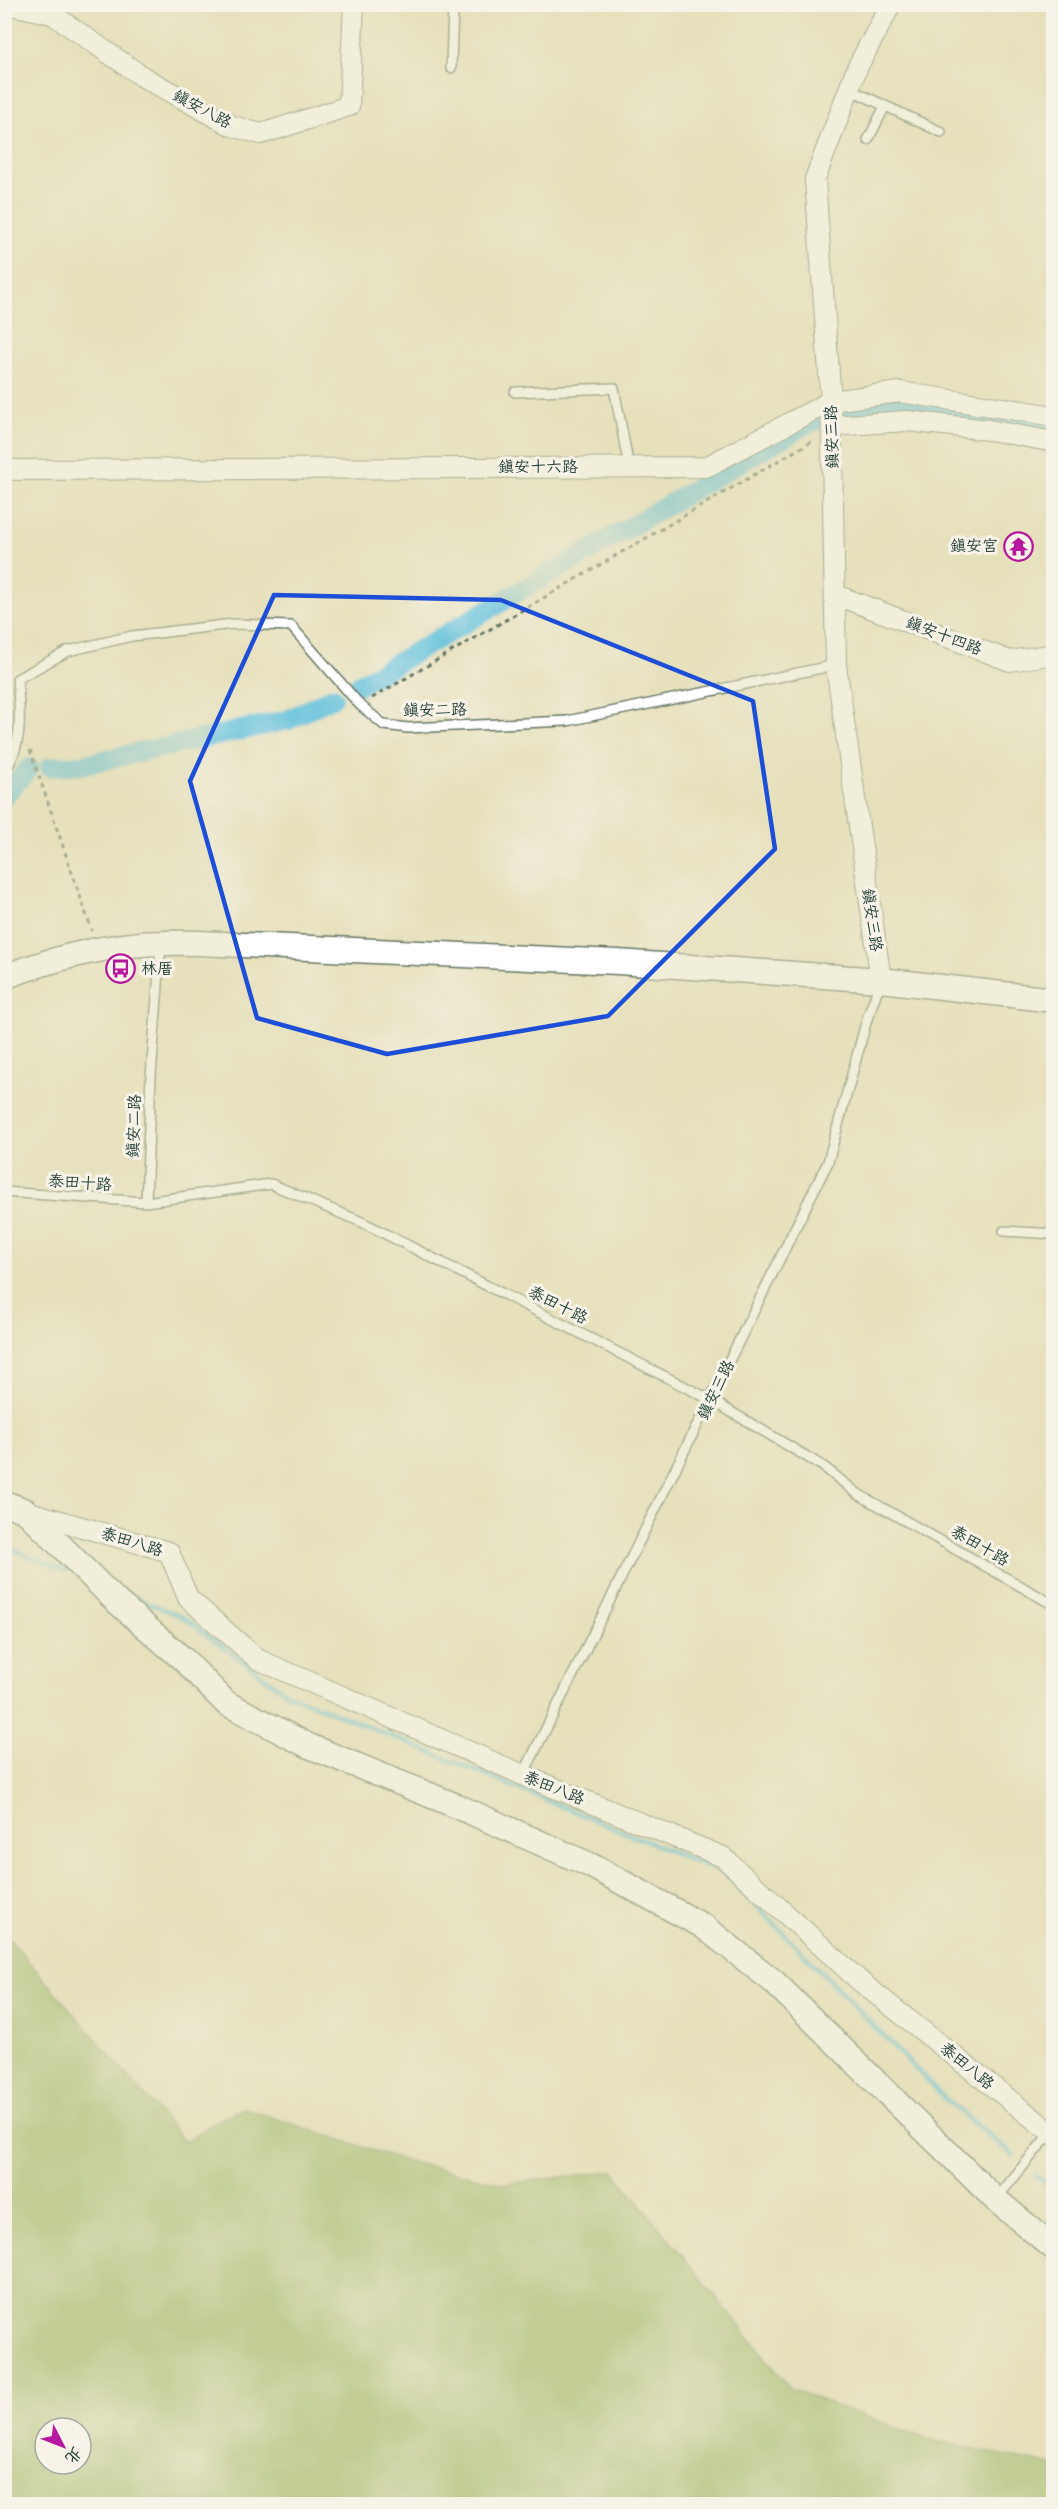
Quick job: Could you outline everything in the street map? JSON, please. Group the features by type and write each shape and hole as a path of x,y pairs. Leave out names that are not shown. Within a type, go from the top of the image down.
{"street":[{"name":"鎮安八路","path":"7,4 52,14 144,77 232,126 261,134 349,106 354,4"},
{"name":"鎮安三路","path":"880,981 836,665 831,401 815,179 857,68 891,4"},
{"name":"鎮安十六路","path":"4,470 706,467 831,401 900,392 1053,416"},
{"path":"832,426 907,421 989,430 1053,442"},
{"name":"鎮安十四路","path":"836,595 1010,661 1053,654"},
{"path":"4,977 30,967 98,950 161,942 618,962 880,981 1053,1000"},
{"path":"15,1507 116,1601 185,1661 226,1703 309,1746 590,1865 704,1926 773,1981 996,2199 1053,2248"},
{"name":"泰田八路","path":"15,1507 169,1552 188,1598 256,1659 523,1775 723,1857 862,1983 1053,2132"}],"lane":[{"path":"452,68 453,4"},
{"path":"849,88 941,132"},
{"path":"868,140 885,106"},
{"path":"515,392 614,388 629,467"},
{"name":"鎮安二路","path":"4,772 14,759 21,723 17,679 68,651 132,636 233,624 291,626 360,705 384,725 408,728 567,721 836,665"},
{"name":"鎮安二路","path":"146,1202 151,1076 161,942"},
{"name":"鎮安三路","path":"523,1775 828,1162 867,1019 880,981"},
{"name":"泰田十路","path":"4,1192 146,1202 271,1184 364,1223 711,1400 824,1467 858,1494 1053,1605"},
{"path":"1004,1231 1053,1234"},
{"path":"996,2199 1053,2132"}],"path":[{"path":"360,705 818,438 832,426"},
{"path":"21,723 98,950"}],"highlighted area":[{"path":"274,595 501,600 753,701 775,849 608,1016 387,1054 257,1018 190,781"}],"green space":[{"path":"4,1933 185,2142 219,2120 244,2108 399,2159 503,2184 613,2171 791,2389 926,2439 1053,2466 1053,2504 5,2504"}],"waterway":[{"path":"836,415 884,405 933,408 1054,428"},
{"path":"359,685 808,423 817,421"},
{"path":"50,767 81,765 288,720 333,697"},
{"path":"4,796 29,768"},
{"path":"4,1546 66,1571"},
{"path":"129,1595 183,1617 286,1693 726,1874 944,2098 1013,2155"},
{"path":"1036,2175 1054,2190"}],"place":[{"name":"鎮安宮","path":"1019,546"},
{"name":"林厝","path":"120,969"}]}
